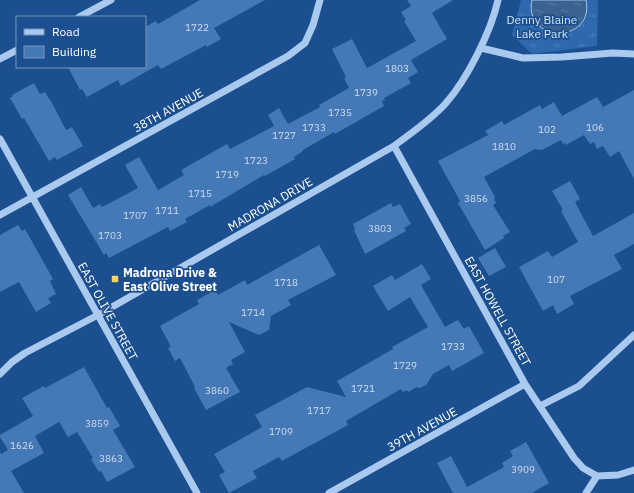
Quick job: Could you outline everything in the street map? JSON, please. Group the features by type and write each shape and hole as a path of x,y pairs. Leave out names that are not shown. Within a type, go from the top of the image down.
{"street":[{"path":"81,16 111,0"},
{"name":"38TH AVENUE","path":"0,215 288,56 305,43 313,25 320,0"},
{"name":"MADRONA DRIVE","path":"0,374 12,362 25,353 98,315 394,146 419,127 446,103 464,77 481,48 498,0"},
{"path":"481,48 523,58 613,53 634,54"},
{"path":"0,59 16,51"},
{"name":"EAST OLIVE STREET","path":"0,139 197,493"},
{"name":"EAST HOWELL STREET","path":"394,146 525,384 574,458 583,468 597,476"},
{"path":"540,406 579,386 634,335"},
{"name":"39TH AVENUE","path":"329,493 525,384"},
{"path":"586,493 597,476 618,475 634,470"}],"green space":[{"name":"Denny Blaine Lake Park","path":"521,0 598,0 597,46 532,54 512,35"}],"water":[{"path":"532,0 586,0 586,14 580,25 570,31 559,33 548,31 538,25 532,14"}],"building":[{"path":"200,0 265,0 214,28 221,39 207,47 206,45 161,69 158,65 121,86 118,80 87,97 82,89 80,90 69,68 146,68 146,26 156,21 158,24"},
{"path":"407,0 453,0 432,13 447,39 411,60 418,72 408,78 411,83 384,98 385,100 382,101 384,106 335,134 334,132 303,150 294,157 295,159 265,176 264,175 210,207 210,205 185,219 187,222 170,231 168,227 109,258 106,253 104,255 68,195 81,187 93,208 100,204 102,207 138,188 125,165 139,157 158,190 184,175 181,170 227,144 230,149 274,126 268,115 279,108 288,124 320,107 319,105 349,88 344,78 346,77 332,49 352,39 367,68 416,41 404,21 406,20 401,12 411,6"},
{"path":"34,83 40,94 45,92 50,99 66,130 72,127 83,146 57,160 55,157 49,161 24,118 22,119 10,98 13,96 12,95"},
{"path":"634,90 634,179 619,151 610,157 603,146 597,149 594,142 590,144 584,135 566,145 565,143 563,144 561,140 542,150 535,149 484,177 495,197 496,203 493,205 510,232 503,236 504,238 485,250 458,203 460,201 438,161 488,135 485,131 502,121 504,125 540,105 542,109 554,102 562,116 597,97 603,107"},
{"path":"570,181 580,199 575,202 593,236 634,213 634,244 614,255 622,269 570,296 574,304 557,314 553,305 543,311 519,267 548,251 552,257 578,242 552,191"},
{"path":"391,203 393,207 400,204 411,224 404,228 406,231 365,254 354,230 353,224"},
{"path":"18,225 22,231 25,229 53,279 50,281 56,294 48,298 51,303 36,312 19,282 0,292 0,235"},
{"path":"319,245 336,275 288,300 291,305 271,316 269,330 259,335 229,322 245,352 231,360 233,364 226,368 240,392 206,410 180,358 175,361 168,348 171,347 160,326 199,304 197,300 215,290 218,295 245,280 247,285"},
{"path":"495,248 506,267 489,276 478,258"},
{"path":"422,264 431,279 421,285 445,327 458,320 464,329 469,326 484,353 452,371 449,365 433,374 426,385 420,388 417,387 408,392 407,390 403,392 401,389 346,421 348,425 282,461 279,457 253,471 257,478 229,493 219,475 225,472 214,454 262,427 255,415 307,387 346,397 337,381 428,327 410,297 388,311 373,286 392,275 395,280"},
{"path":"84,367 107,408 109,407 120,426 113,430 135,467 107,482 101,471 99,472 91,459 93,458 77,432 68,437 59,422 35,436 44,453 11,471 24,493 0,493 0,452 1,454 8,450 0,435 33,416 22,398 44,386 45,388"},
{"path":"526,442 549,483 532,493 453,493 437,463 451,456 467,487 504,467 502,463 513,456 510,451"}],"place":[{"name":"Madrona Drive & East Olive Street","path":"115,279"}]}
